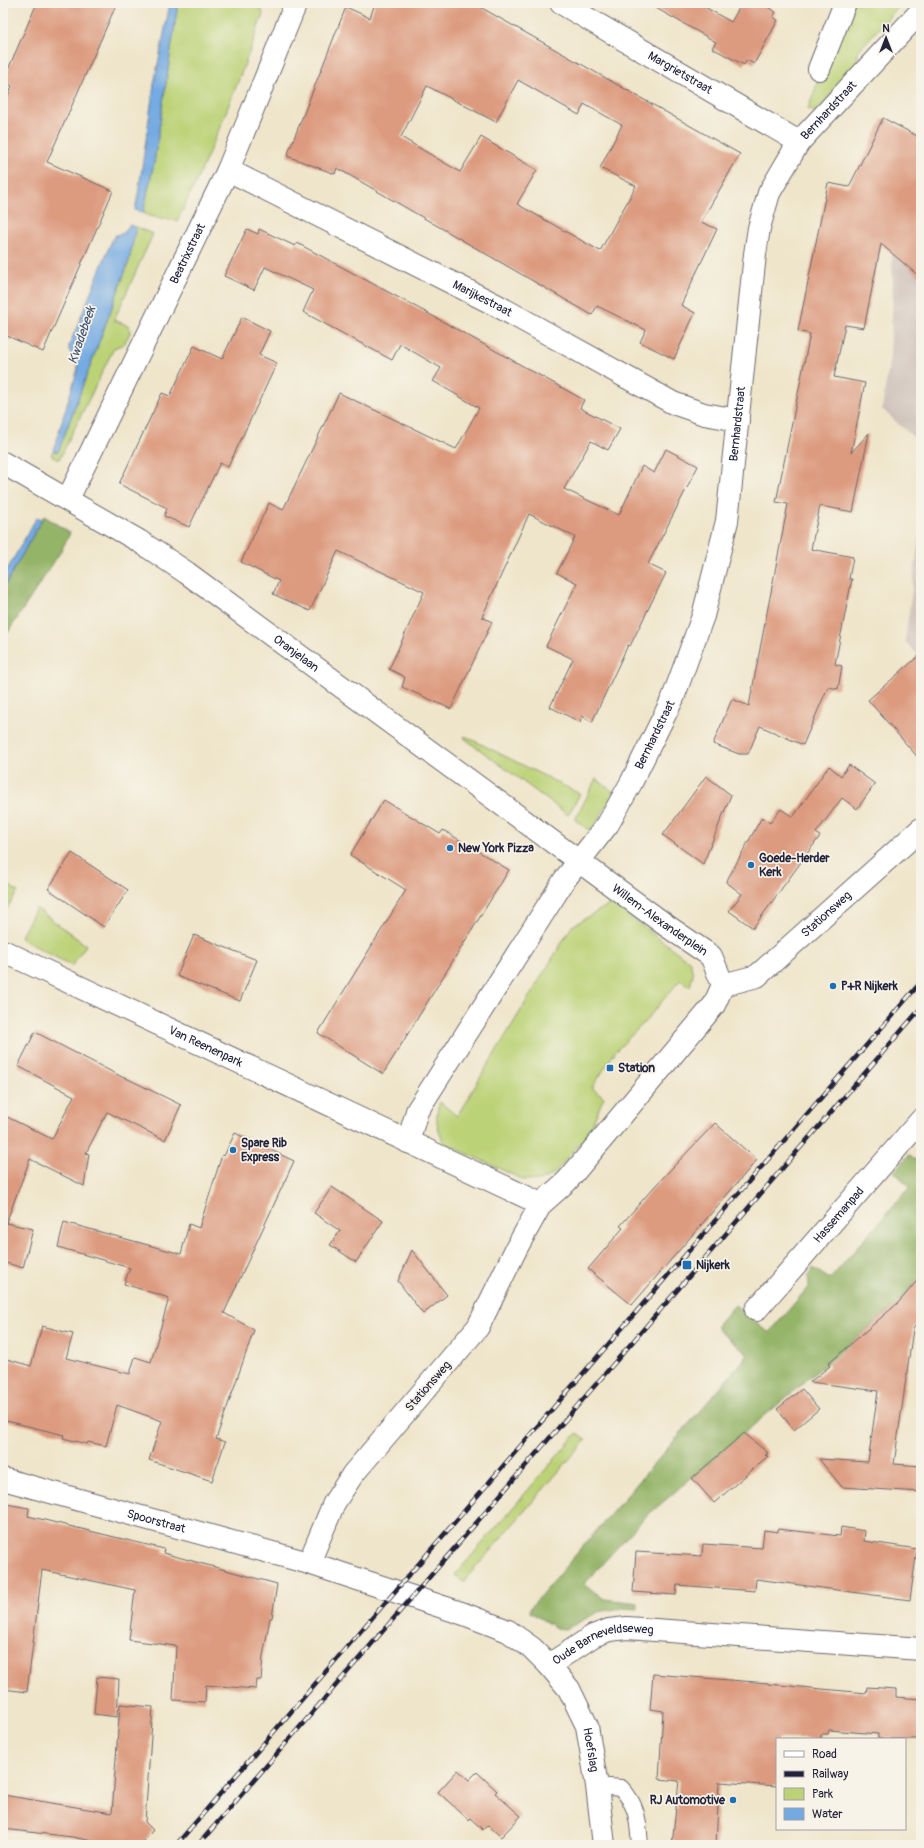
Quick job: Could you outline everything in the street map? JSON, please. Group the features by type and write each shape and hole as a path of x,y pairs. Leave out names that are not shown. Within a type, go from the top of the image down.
{"street":[{"name":"Beatrixstraat","path":"68,499 228,170 296,3"},
{"name":"Margrietstraat","path":"560,3 799,142"},
{"path":"819,68 844,3"},
{"name":"Bernhardstraat","path":"580,860 608,824 631,783 673,698 691,651 711,590 727,521 759,228 764,208 772,188 799,142 921,11"},
{"name":"Marijkestraat","path":"228,170 496,305 673,403 704,414 738,420"},
{"name":"Oranjelaan","path":"3,463 139,541 187,573 580,860"},
{"name":"Stationsweg","path":"723,985 757,976 921,829"},
{"path":"580,860 565,879 417,1111 408,1142 541,1204 567,1182 714,1006 723,985"},
{"name":"Willem-Alexanderplein","path":"580,860 667,926 711,956 723,985"},
{"name":"Van Reenenpark","path":"3,951 408,1142"},
{"name":"Hassemanpad","path":"756,1310 921,1120"},
{"name":"Stationsweg","path":"309,1563 334,1503 353,1474 478,1328 516,1250 541,1204"},
{"name":"Spoorstraat","path":"3,1479 309,1563"},
{"name":"Oude Barneveldseweg","path":"309,1563 464,1614 508,1631 532,1648 549,1665 593,1636 609,1630 627,1628 921,1649"},
{"name":"Hoefslag","path":"549,1665 569,1689 587,1726 597,1786 604,1845"}],"lane":[{"path":"597,1786 621,1788 632,1799 638,1822 640,1845"}],"shaded area":[{"path":"921,222 921,444 882,409 890,357 893,294 892,255"},
{"path":"921,524 921,658 905,641"}],"green space":[{"path":"178,3 259,3 263,14 223,119 177,221 149,216 143,213 154,163"},
{"path":"853,3 902,3 858,51 858,64 815,112 808,109 823,68"},
{"path":"136,227 153,234 114,320 129,326 131,331 124,344 114,348 59,460 51,455 53,451 57,452 59,450 129,261"},
{"path":"44,516 70,533 61,551 3,640 3,589"},
{"path":"465,736 580,794 568,815 464,738"},
{"path":"596,779 614,792 597,822 589,830 575,820"},
{"path":"3,881 18,892 3,914"},
{"path":"612,903 690,962 693,974 690,987 680,980 643,1024 615,1052 592,1088 604,1097 588,1134 553,1175 538,1181 524,1180 444,1143 437,1123 437,1113 440,1102 457,1116 572,926"},
{"path":"36,908 86,945 72,966 20,938"},
{"path":"910,1155 921,1165 921,1276 889,1313 887,1312 643,1519 584,1584 604,1599 638,1603 638,1609 622,1608 598,1612 566,1629 556,1628 530,1612 530,1608 748,1355 716,1327 735,1305 768,1332 770,1332 809,1286 808,1276 813,1268 830,1279 909,1188 909,1186 894,1172"},
{"path":"577,1433 586,1440 463,1582 455,1575"}],"water":[{"path":"170,3 178,3 154,163 143,213 135,210 154,84"},
{"name":"Kwadebeek","path":"129,225 136,227 129,261 59,450 58,452 53,451 78,368 69,350 69,346 112,240 116,235 124,233"},
{"path":"37,517 42,519 3,589 3,577"}],"building":[{"path":"37,3 117,3 47,162 113,191 43,352 3,334 3,107 12,86 3,81"},
{"path":"375,3 473,3 740,154 701,222 717,229 681,305 695,313 674,359 640,342 646,330 597,306 592,315 337,168 335,174 287,156 346,7 370,18","holes":["518,80 579,115 584,104 622,125 600,168 636,186 600,251 517,204 537,170 481,137 460,172 401,137 427,86 496,122"]},
{"path":"647,3 698,3 731,22 742,3 761,3 776,12 773,17 778,20 754,64 747,60 744,65 712,48 716,42"},
{"path":"883,118 921,138 921,278 881,244 864,328 845,325 834,377 865,383 851,453 869,433 853,512 820,506 811,549 853,557 849,579 852,579 835,664 842,666 838,689 828,687 803,745 760,726 748,754 739,754 713,744 732,699 749,706 788,504 776,502 810,334 798,331 828,183 849,187"},
{"path":"247,229 258,234 259,229 295,246 297,243 584,400 580,408 620,429 608,450 591,441 564,489 619,515 642,466 654,473 666,449 698,466 648,564 666,573 630,646 628,645 592,722 582,716 580,722 550,707 573,659 546,646 577,583 557,573 575,537 529,514 482,617 492,622 451,709 402,687 405,677 389,669 424,592 338,551 310,611 273,594 279,581 241,562 269,503 283,510 339,393 456,449 479,408 433,381 441,368 400,344 392,360 303,312 313,290 265,267 254,290 224,276"},
{"path":"242,317 270,331 259,355 277,363 228,467 220,463 189,527 164,516 167,508 119,484 162,393 170,396 194,346 222,359"},
{"path":"921,654 921,761 868,700"},
{"path":"849,765 875,784 857,809 842,798 816,833 820,836 753,928 729,911 742,894 726,882 762,817 770,823 781,809 793,817 829,766 841,776"},
{"path":"706,776 731,795 703,864 663,835"},
{"path":"384,800 440,834 443,830 509,870 383,1074 318,1033 406,890 350,855"},
{"path":"72,853 128,890 104,927 48,889"},
{"path":"194,935 257,960 240,1001 177,976"},
{"path":"35,1032 124,1078 181,1105 165,1140 107,1112 86,1153 89,1154 84,1186 30,1159 6,1223 33,1229 23,1268 3,1262 3,1115 52,1139 74,1096 18,1066"},
{"path":"715,1123 757,1160 632,1305 588,1269 623,1228 620,1226 654,1187"},
{"path":"235,1133 294,1161 224,1313 254,1330 216,1439 225,1442 212,1481 149,1460 162,1421 117,1405 106,1446 88,1442 87,1444 63,1438 64,1435 3,1420 3,1358 31,1366 42,1326 73,1334 66,1358 130,1374 135,1357 151,1362 169,1298 124,1284 130,1268 58,1247 64,1222 181,1254 189,1224 199,1228 222,1155 224,1156"},
{"path":"332,1187 383,1221 356,1262 330,1245 340,1231 314,1213"},
{"path":"412,1250 447,1295 423,1314 398,1281"},
{"path":"921,1276 921,1319 913,1329 894,1464 921,1466 921,1492 842,1487 819,1459 868,1462 878,1391 810,1382 830,1366 828,1364 899,1302"},
{"path":"802,1389 819,1409 794,1430 777,1409"},
{"path":"744,1433 768,1453 765,1455 768,1456 714,1503 692,1478"},
{"path":"6,1504 29,1508 28,1516 164,1549 163,1553 277,1584 272,1618 270,1618 263,1656 261,1680 257,1680 256,1689 206,1685 205,1702 173,1700 176,1646 129,1640 135,1590 42,1570 27,1692 3,1689 3,1511 5,1511"},
{"path":"841,1527 865,1531 864,1541 917,1549 910,1600 756,1579 755,1591 677,1585 676,1595 633,1592 636,1552 702,1556 703,1544 762,1548 764,1530 778,1532 778,1529 840,1536"},
{"path":"653,1674 768,1683 866,1693 867,1687 896,1689 896,1697 921,1699 921,1739 878,1738 878,1734 829,1730 828,1734 821,1734 821,1738 776,1738 776,1786 719,1782 716,1845 672,1845 679,1781 659,1779 663,1711 650,1709"},
{"path":"97,1677 119,1679 117,1717 94,1714"},
{"path":"120,1704 153,1707 145,1822 153,1830 141,1845 114,1845 72,1837 3,1829 3,1795 112,1813"},
{"path":"458,1770 469,1780 477,1772 497,1791 495,1793 521,1816 501,1837 488,1825 483,1830 470,1818 469,1820 438,1792"}],"railway":[{"path":"176,1845 921,982"},
{"path":"198,1845 921,1008"}],"place":[{"name":"New York Pizza","path":"450,848"},
{"name":"Goede-Herder Kerk","path":"751,865"},
{"name":"P+R Nijkerk","path":"833,986"},
{"name":"Station","path":"610,1068"},
{"name":"Spare Rib Express","path":"233,1150"},
{"name":"Nijkerk","path":"687,1265"},
{"name":"RJ Automotive","path":"733,1800"}]}
